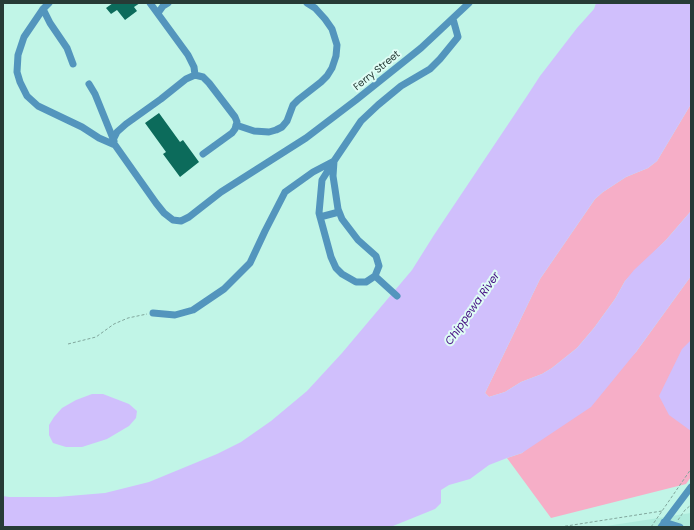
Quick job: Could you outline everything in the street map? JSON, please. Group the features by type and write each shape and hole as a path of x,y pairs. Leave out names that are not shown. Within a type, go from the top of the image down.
{"street":[{"path":"49,3 43,9 24,37 18,55 17,72 20,82 27,96 38,106 82,127 99,138 115,141"},
{"path":"150,3 188,55 194,68 195,75"},
{"path":"158,13 163,6 168,3"},
{"path":"236,125 254,131 269,132 276,130 287,121 293,105 327,76 336,56 337,45 332,29 325,19 315,8 307,3"},
{"name":"Ferry Street","path":"115,141 164,213 173,220 182,221 189,218 221,192 306,138 421,48 469,3"},
{"path":"43,9 50,23 67,48 73,64"},
{"path":"334,161 336,200 342,219 355,236 376,256 379,266 375,276 366,282 356,282 342,274 336,268 331,257 319,213 322,180 334,161 362,121 378,105 401,86 430,69 458,37 453,19"},
{"path":"115,141 117,132 126,124 186,79 195,75 202,77 209,83 235,117 237,122 232,133 203,154"},
{"path":"89,84 95,94 115,141"},
{"path":"153,313 176,316 193,310 224,289 250,263 285,192 313,172 334,161"},
{"path":"320,217 339,212"},
{"path":"375,276 398,296"},
{"path":"663,525 691,487"},
{"path":"663,525 677,526"}],"path":[{"path":"68,344 96,338 114,324 128,318 153,313"},
{"path":"651,527 691,469"},
{"path":"674,493 678,495"},
{"path":"677,526 686,510 691,505"},
{"path":"560,527 662,511"}],"shaded area":[{"path":"691,104 691,211 666,240 625,281 615,299 577,348 542,374 521,382 505,392 489,397 485,393 540,279 595,199 626,177 648,168 657,161"},
{"path":"691,276 691,477 686,484 551,518 507,458 522,453 636,352"},
{"path":"691,513 691,527 600,527"}],"water":[{"name":"Chippewa River","path":"596,3 691,3 691,104 657,161 648,168 626,177 595,199 540,279 485,393 489,397 505,392 521,382 542,374 577,348 594,328 634,270 666,240 691,211 691,276 636,352 591,407 522,453 489,465 470,479 449,485 441,490 441,503 435,509 393,526 3,527 3,496 57,497 105,493 149,482 217,454 241,442 271,421 307,391 342,353 412,270 540,76 577,28 594,9"},
{"path":"691,340 691,431 669,415 659,396 682,349"},
{"path":"92,394 103,394 129,404 137,411 136,418 129,426 107,439 82,447 66,447 53,443 49,435 49,425 54,417 62,408 76,400"}],"building":[{"path":"113,3 140,3 134,7 137,11 125,20 117,10 111,14 106,8"},
{"path":"159,113 180,142 183,140 199,162 180,177 163,154 166,152 145,123"}]}
